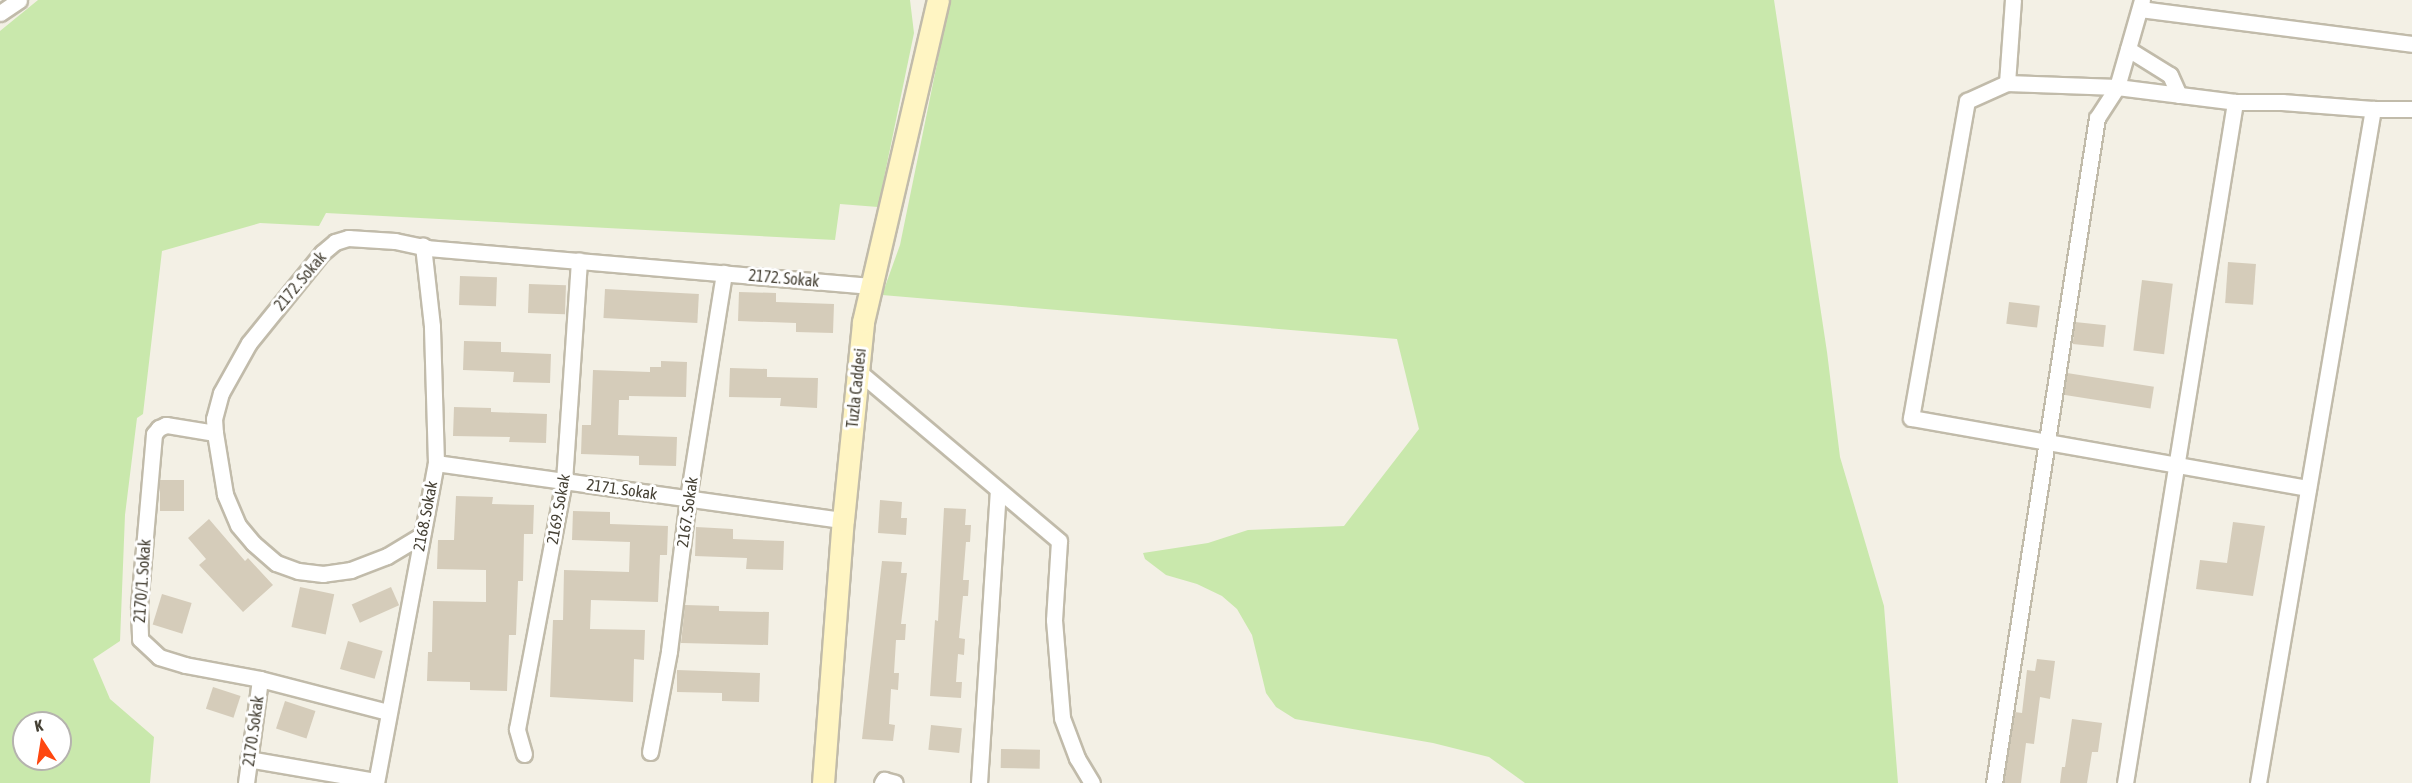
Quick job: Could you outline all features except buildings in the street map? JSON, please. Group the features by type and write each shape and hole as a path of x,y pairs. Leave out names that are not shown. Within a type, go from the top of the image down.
{"main road":[{"name":"Tuzla Caddesi","path":"823,783 843,520 863,321 938,0"}],"street":[{"path":"0,13 19,0"},
{"path":"2007,83 2013,0"},
{"path":"1994,783 2097,118 2117,87 2141,4 2412,44"},
{"path":"2128,49 2170,75 2179,95"},
{"path":"2308,488 1911,418 1967,100 2007,83 2117,87 2235,102 2282,102 2373,109 2412,109"},
{"path":"2125,783 2235,102"},
{"path":"2258,783 2373,109"},
{"name":"2172. Sokak","path":"422,535 387,556 351,570 323,574 298,571 276,563 238,525 230,509 215,433 214,419 221,393 249,343 322,253 335,242 348,238 395,241 423,246 579,261 872,286"},
{"name":"2168. Sokak","path":"376,782 436,463 432,326 423,246"},
{"name":"2169. Sokak","path":"524,754 518,740 518,721 564,481 579,261"},
{"name":"2167. Sokak","path":"650,752 669,651 688,498 724,273"},
{"path":"858,371 1059,541 1054,620 1062,718 1077,758 1092,783"},
{"name":"2170/1. Sokak","path":"215,433 166,425 154,434 138,629 140,639 159,657 185,665 260,679 388,712"},
{"name":"2171. Sokak","path":"436,463 843,520"},
{"path":"979,783 998,491"},
{"name":"2170. Sokak","path":"246,783 260,679"},
{"path":"248,759 376,782"},
{"path":"882,783 884,780 895,783"}],"green space":[{"path":"38,0 910,0 914,33 878,207 840,204 835,240 326,213 319,226 260,223 162,251 143,414 137,418 125,515 120,641 93,659 110,699 154,737 150,783 0,783 0,31"},
{"path":"950,0 1774,0 1827,352 1840,457 1884,606 1898,783 1525,783 1489,757 1433,743 1295,719 1276,707 1266,693 1252,635 1237,609 1222,596 1197,584 1166,575 1145,559 1143,553 1208,543 1248,530 1344,526 1419,429 1397,339 882,295 900,245"}]}
